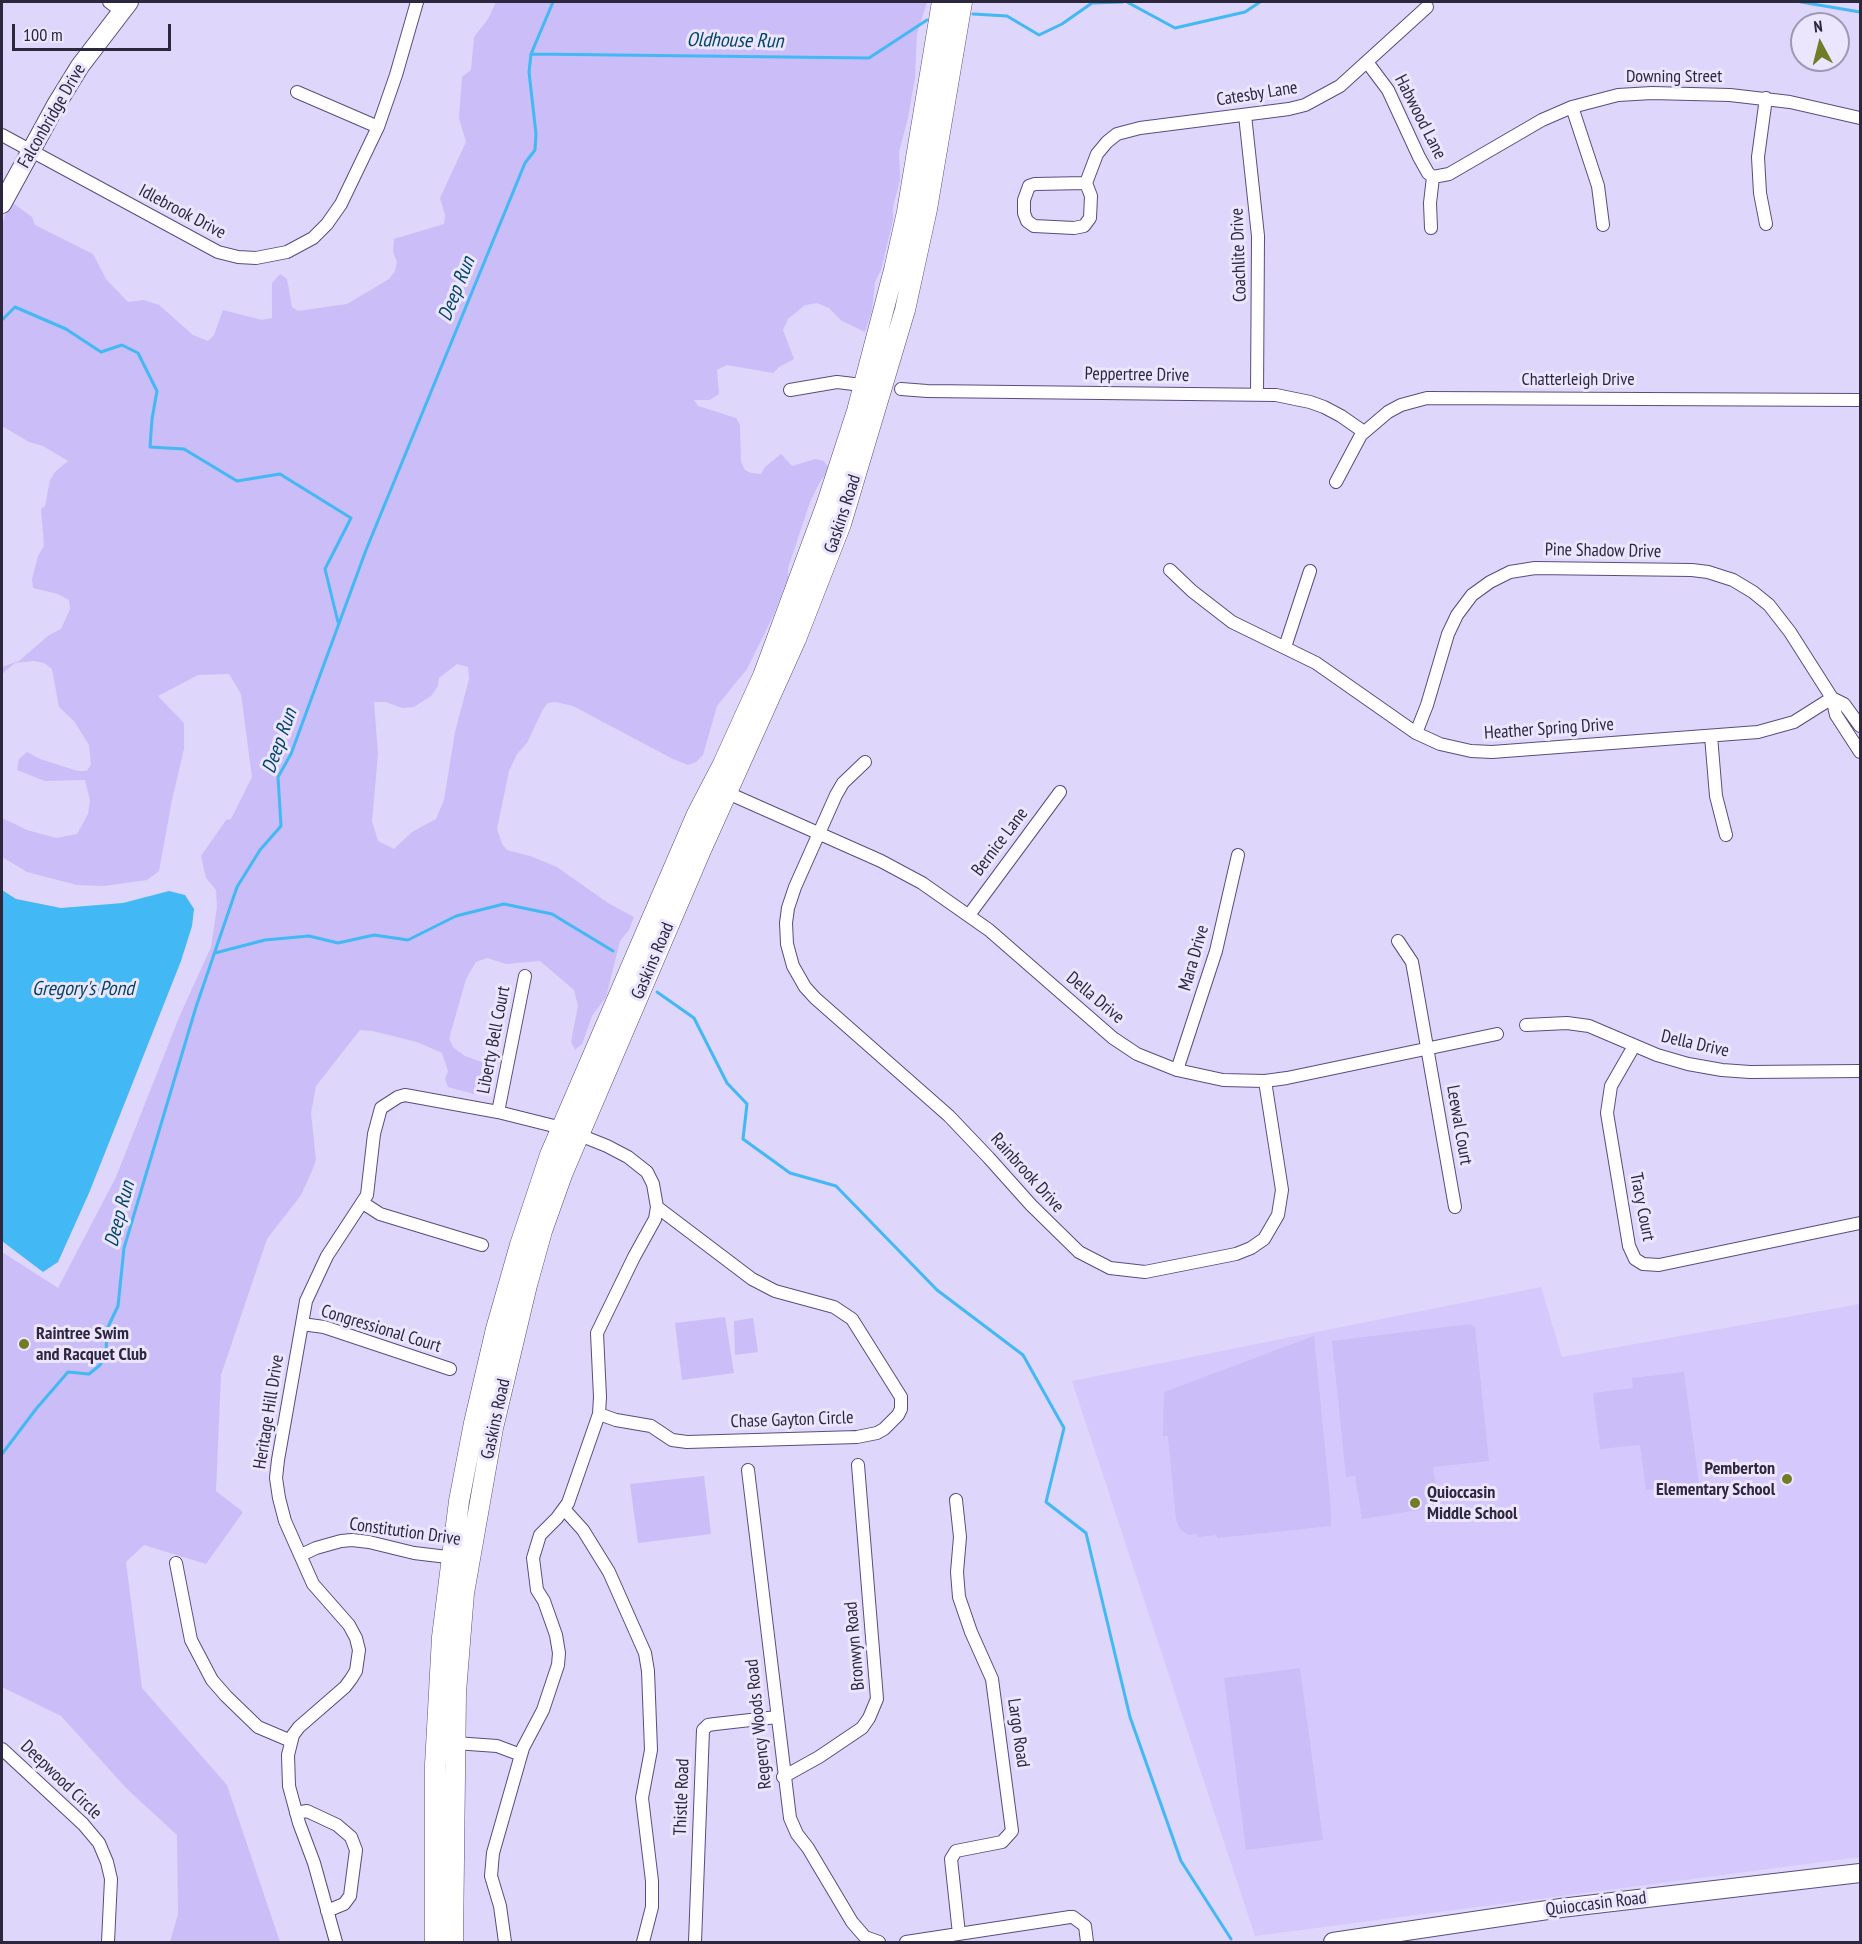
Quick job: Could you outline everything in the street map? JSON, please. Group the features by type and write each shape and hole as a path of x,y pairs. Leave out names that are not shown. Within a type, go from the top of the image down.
{"main road":[{"name":"Gaskins Road","path":"883,387 894,270 907,212 942,2"},
{"name":"Gaskins Road","path":"435,1942 436,1723 442,1637 527,1285 570,1131 701,850 720,790 796,639 841,524 905,310 922,237 962,2"},
{"name":"Falconbridge Drive","path":"2,204 80,66 120,5"},
{"name":"Gaskins Road","path":"453,1942 454,1743 458,1650 464,1593 460,1558"},
{"name":"Quioccasin Road","path":"1333,1942 1562,1908 1860,1873"}],"street":[{"name":"Idlebrook Drive","path":"2,135 218,252 238,257 271,257 298,247 313,238 327,224 341,204 378,127 417,2"},
{"name":"Catesby Lane","path":"1086,183 1029,186 1024,200 1024,213 1027,221 1034,226 1074,228 1084,226 1090,218 1091,196 1086,183 1097,154 1107,141 1121,132 1289,109 1319,99 1340,86 1428,7"},
{"name":"Habwood Lane","path":"1367,62 1389,90 1419,157 1432,177 1431,228"},
{"path":"297,92 378,127"},
{"name":"Downing Street","path":"1432,177 1449,174 1542,120 1572,107 1618,95 1730,94 1860,118"},
{"path":"1766,99 1758,157 1760,193 1766,224"},
{"path":"1572,107 1598,186 1603,225"},
{"name":"Coachlite Drive","path":"1245,115 1258,236 1257,395"},
{"name":"Peppertree Drive","path":"790,390 837,382 927,391 1289,397 1310,402 1341,416 1364,432"},
{"name":"Chatterleigh Drive","path":"1336,483 1347,458 1364,432 1401,405 1427,398 1440,396 1860,400"},
{"name":"Pine Shadow Drive","path":"1416,734 1448,634 1462,607 1472,595 1500,577 1535,568 1692,570 1708,572 1733,580 1753,592 1776,613 1832,698 1836,715 1860,752"},
{"name":"Heather Spring Drive","path":"1170,570 1223,616 1335,675 1416,734 1471,751 1492,752 1711,736 1775,728 1794,722 1832,698"},
{"path":"1285,647 1310,571"},
{"name":"Pine Shadow Drive","path":"1832,698 1844,704 1860,726"},
{"path":"1711,736 1716,796 1726,835"},
{"name":"Rainbrook Drive","path":"865,762 843,783 795,887 788,908 787,944 799,978 815,998 949,1116 1030,1205 1087,1257 1110,1268 1145,1272 1236,1254 1264,1239 1272,1229 1278,1215 1282,1190 1265,1081"},
{"name":"Della Drive","path":"720,790 908,875 989,930 1113,1038 1137,1054 1177,1070 1223,1080 1265,1081 1497,1034"},
{"name":"Bernice Lane","path":"969,915 1060,792"},
{"name":"Mara Drive","path":"1177,1070 1216,951 1238,855"},
{"name":"Leewal Court","path":"1398,941 1412,962 1455,1207"},
{"name":"Liberty Bell Court","path":"498,1112 525,976"},
{"name":"Della Drive","path":"1526,1025 1567,1023 1588,1026 1673,1060 1722,1070 1860,1071"},
{"name":"Tracy Court","path":"1634,1046 1611,1086 1607,1113 1629,1246 1635,1258 1643,1264 1659,1265 1860,1223"},
{"name":"Heritage Hill Drive","path":"291,1741 299,1726 306,1719 345,1687 356,1671 358,1660 356,1638 349,1625 314,1584 285,1521 276,1478 306,1301 327,1256 367,1195 374,1134 381,1108 405,1095 498,1112 570,1131 628,1157 647,1172 653,1184 657,1207"},
{"path":"363,1203 380,1214 482,1245"},
{"path":"505,1942 500,1906 491,1876 493,1853 521,1755 543,1710 558,1665 559,1653 556,1635 544,1601 537,1590 533,1558 540,1535 568,1503 599,1414 597,1333 655,1219 657,1207"},
{"name":"Chase Gayton Circle","path":"599,1414 616,1420 651,1426 672,1440 687,1442 857,1437 877,1433 884,1429 901,1409 901,1397 852,1318 834,1307 774,1291 752,1279 657,1207"},
{"name":"Congressional Court","path":"302,1324 324,1327 450,1369"},
{"name":"Bronwyn Road","path":"783,1777 819,1757 862,1728 877,1699 858,1466"},
{"name":"Regency Woods Road","path":"748,1470 783,1777 790,1818 797,1834 857,1928 865,1936 879,1942"},
{"name":"Largo Road","path":"956,1500 960,1538 957,1572 959,1597 971,1632 992,1679 1012,1831 1002,1842 956,1851 951,1859 959,1934"},
{"path":"564,1509 583,1530 609,1572 645,1653 648,1671 651,1750 642,1798 652,1907 643,1942"},
{"name":"Constitution Drive","path":"301,1555 316,1548 352,1540 414,1553 460,1558"},
{"path":"176,1563 191,1640 212,1680 258,1726 291,1741 288,1755 289,1786 336,1942"},
{"name":"Thistle Road","path":"695,1942 703,1730 708,1725 777,1717"},
{"path":"454,1743 498,1746 521,1755"},
{"name":"Deepwood Circle","path":"2,1749 82,1824 99,1843 111,1879 108,1942"},
{"path":"296,1813 307,1811 337,1825 351,1837 356,1850 350,1896 344,1904 327,1911"},
{"path":"906,1942 1070,1917 1085,1926 1087,1942"}],"shaded area":[{"path":"496,2 927,2 917,34 915,77 899,152 900,180 893,207 893,220 881,270 875,282 872,310 865,332 842,321 829,308 817,303 805,305 788,319 783,330 794,359 773,373 727,365 717,370 719,394 710,400 694,400 698,406 736,418 740,425 741,462 745,470 761,474 765,467 781,454 792,466 815,459 824,461 830,470 821,480 810,502 788,568 788,578 773,616 747,669 717,706 703,755 696,762 688,765 573,706 556,702 548,703 543,709 527,743 517,754 509,771 497,829 502,844 507,850 557,867 608,903 634,917 629,930 620,941 606,997 592,1016 582,1044 575,1050 571,1042 578,1006 574,990 540,961 506,964 487,958 476,962 466,979 449,1039 454,1048 465,1056 490,1065 481,1089 474,1094 448,1087 445,1079 448,1071 442,1053 417,1042 360,1030 316,1086 311,1113 316,1160 301,1195 267,1239 221,1375 216,1491 243,1512 206,1564 144,1545 126,1562 142,1688 227,1785 280,1942 170,1942 178,1914 177,1835 127,1789 61,1716 2,1687 2,1252 58,1288 116,1177 180,1015 211,947 217,907 216,890 206,878 201,856 226,820 231,819 252,777 241,694 229,674 198,675 158,696 184,723 184,749 159,871 147,880 104,886 77,885 27,872 2,857 2,818 27,830 56,838 77,834 88,814 90,800 85,780 45,781 17,770 19,759 27,752 40,759 78,771 87,771 91,764 89,745 74,721 59,707 52,669 44,663 34,661 15,663 2,674 2,667 19,661 49,635 61,629 70,609 69,600 58,594 33,588 32,579 38,556 44,546 41,509 45,506 50,480 55,472 68,461 2,426 2,226 5,215 13,203 32,217 35,225 93,254 106,279 128,302 144,300 159,305 193,335 208,341 214,335 223,310 262,320 272,318 272,283 280,274 287,279 292,307 298,311 347,304 389,279 395,271 397,262 393,252 394,239 444,224 445,215 440,198 466,142 459,118 462,77 471,70 474,37 488,19","holes":["457,664 468,667 469,679 455,732 444,800 436,819 412,832 394,849 378,841 372,821 378,754 374,702 386,702 402,708 414,707 431,696 438,686 439,678"]},
{"name":"Quioccasin Middle School","path":"1541,1287 1562,1357 1860,1304 1860,1857 1255,1936 1072,1381"},
{"path":"725,1317 734,1373 682,1380 675,1323"},
{"path":"753,1318 758,1352 735,1355 734,1321"},
{"path":"1470,1324 1475,1327 1489,1461 1433,1467 1439,1507 1362,1519 1355,1476 1346,1477 1332,1341"},
{"path":"1314,1336 1331,1526 1217,1538 1217,1535 1198,1537 1197,1534 1188,1535 1180,1529 1176,1520 1168,1436 1163,1436 1164,1392"},
{"path":"1684,1372 1699,1484 1646,1490 1640,1445 1600,1449 1593,1393 1633,1388 1632,1378"},
{"path":"704,1476 711,1534 638,1543 630,1484"},
{"path":"1300,1668 1323,1840 1246,1850 1224,1678"}],"water":[{"name":"Gregory's Pond","path":"2,890 16,899 61,908 123,903 169,891 185,895 194,909 192,926 181,961 89,1193 58,1262 43,1272 2,1241"}],"waterway":[{"name":"Deep Run","path":"2,1454 68,1372 89,1374 100,1365 106,1352 107,1329 118,1306 124,1248 196,1007 237,887 260,850 281,826 278,777 291,754 366,550 525,163 535,150 536,134 529,72 531,54 553,2"},
{"name":"Oldhouse Run","path":"973,14 1007,16 1039,35 1062,24 1092,3 1123,2"},
{"name":"Oldhouse Run","path":"1127,2 1175,28 1245,12 1260,2"},
{"name":"Oldhouse Run","path":"1801,2 1860,12"},
{"name":"Oldhouse Run","path":"531,54 869,58 927,20"},
{"path":"2,320 15,307 66,329 101,352 122,345 138,353 157,391 150,447 184,449 237,481 280,474 351,518 325,569 338,622"},
{"path":"215,953 265,940 309,936 338,943 374,935 408,940 456,916 504,904 552,914 613,951"},
{"path":"657,992 694,1018 727,1083 747,1104 743,1139 790,1173 836,1186 937,1290 1023,1355 1064,1428 1046,1502 1086,1533 1130,1717 1181,1861 1231,1939"}],"place":[{"name":"Raintree Swim and Racquet Club","path":"24,1344"},
{"name":"Pemberton Elementary School","path":"1787,1479"},
{"name":"Quioccasin Middle School","path":"1415,1503"}]}
